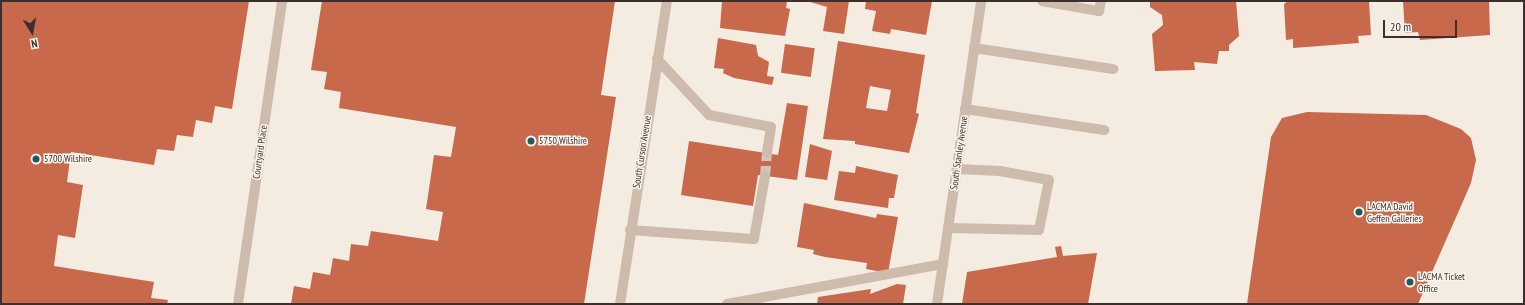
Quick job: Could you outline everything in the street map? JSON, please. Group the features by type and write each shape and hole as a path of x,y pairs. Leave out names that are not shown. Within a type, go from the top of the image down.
{"street":[{"name":"Courtyard Place","path":"238,304 282,1"},
{"name":"South Curson Avenue","path":"620,304 630,230 666,1"},
{"name":"South Stanley Avenue","path":"937,304 981,1"},
{"path":"1042,1 1099,12 1101,1"},
{"path":"974,48 1113,69"},
{"path":"657,59 709,115 771,127 767,153"},
{"path":"965,109 1104,130"},
{"path":"948,228 1039,230 1049,180 957,169"},
{"path":"630,230 754,239 765,176"},
{"path":"727,304 943,264"}],"building":[{"name":"5700 Wilshire","path":"1,1 249,1 232,109 215,106 212,123 196,120 193,137 177,135 174,151 157,149 154,165 71,152 67,182 83,185 75,238 58,235 54,266 154,282 151,298 168,300 167,304 1,304"},
{"name":"5750 Wilshire","path":"322,1 615,1 601,95 616,97 584,304 291,304 294,286 310,289 313,272 330,275 333,258 349,261 351,244 368,246 371,231 438,241 443,212 426,209 434,155 451,157 456,127 339,108 341,92 324,89 327,72 311,70"},
{"path":"722,1 787,1 786,8 790,9 785,36 720,28"},
{"path":"807,1 849,1 844,34 823,31 827,7"},
{"path":"866,1 932,1 926,35 891,29 890,34 872,31 876,11 865,9"},
{"path":"1150,1 1236,1 1239,36 1229,45 1229,51 1219,51 1217,64 1194,62 1195,70 1155,71 1152,34 1163,25 1162,15 1150,7"},
{"path":"1288,1 1369,1 1371,35 1358,36 1359,43 1293,48 1293,39 1286,40 1284,4"},
{"path":"1403,1 1489,1 1490,35 1420,40 1418,32 1405,33"},
{"path":"718,38 756,45 758,56 769,62 767,76 774,77 772,85 734,78 723,73 724,69 714,68"},
{"path":"838,41 925,55 916,113 919,114 909,153 855,144 855,141 823,139","holes":["870,86 891,90 887,111 866,108"]},
{"path":"785,44 815,48 811,77 781,73"},
{"path":"787,103 808,106 797,180 758,175 753,206 681,195 689,141 778,155"},
{"name":"LACMA David Geffen Galleries","path":"1307,112 1426,115 1461,129 1471,138 1476,160 1471,183 1418,304 1247,304 1271,137 1282,118"},
{"path":"810,144 832,151 827,180 805,177"},
{"path":"856,166 898,175 894,198 889,198 888,208 834,200 839,171 855,173"},
{"path":"804,203 876,218 877,214 898,217 888,273 866,269 867,263 825,257 813,254 814,250 797,247"},
{"path":"1061,246 1063,256 1097,253 1088,304 962,304 967,272 1057,257 1055,247"},
{"path":"897,284 906,285 903,304 817,304 818,297 871,289 870,294"}],"tunnel":[{"path":"765,176 767,153"}],"place":[{"name":"5750 Wilshire","path":"531,141"},
{"name":"5700 Wilshire","path":"36,159"},
{"name":"LACMA David Geffen Galleries","path":"1359,212"},
{"name":"LACMA Ticket Office","path":"1410,282"}]}
